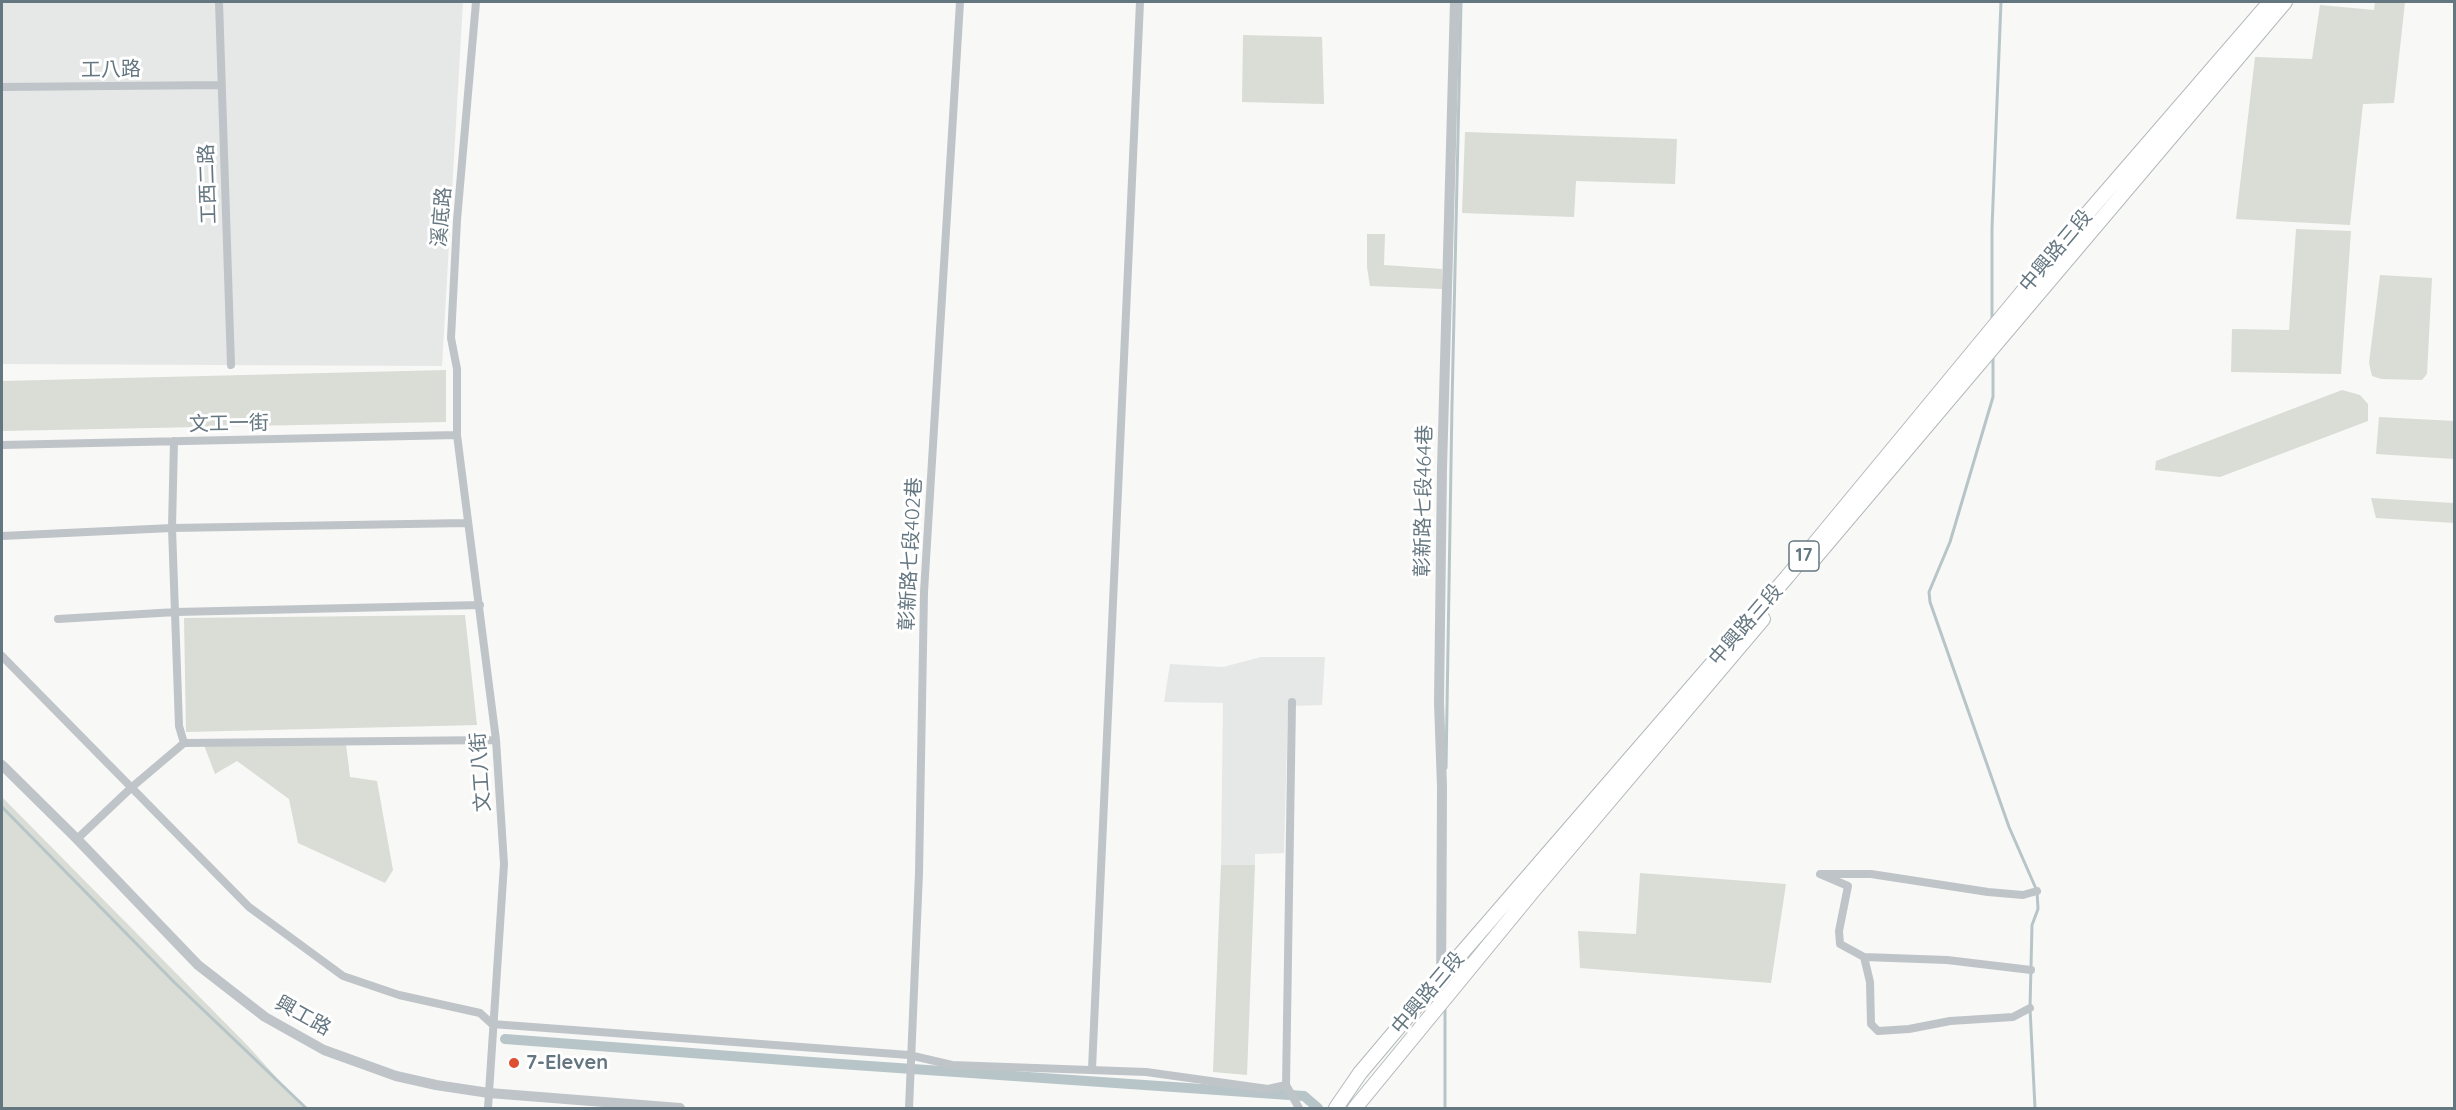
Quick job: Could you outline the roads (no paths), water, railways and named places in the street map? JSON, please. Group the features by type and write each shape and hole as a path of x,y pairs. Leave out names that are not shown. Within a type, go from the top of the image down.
{"main road":[{"name":"中興路三段","path":"1336,1108 1360,1073 1441,977 1787,577 2086,215 2270,2"},
{"name":"中興路三段","path":"1355,1108 1441,1001 2285,2"}],"street":[{"name":"工西二路","path":"219,2 231,364"},
{"name":"溪底路","path":"457,435 457,369 451,338 451,310 476,2"},
{"name":"彰新路七段402巷","path":"909,1108 909,1055 919,873 924,591 960,2"},
{"path":"1092,1069 1140,2"},
{"name":"彰新路七段464巷","path":"1441,1001 1442,788 1439,702 1441,539 1455,2"},
{"name":"工八路","path":"2,87 221,85"},
{"name":"文工一街","path":"2,445 457,435"},
{"name":"文工八街","path":"457,435 496,740 504,864 488,1108"},
{"path":"174,441 172,528 179,726 184,743"},
{"path":"2,536 172,528 467,523"},
{"path":"58,619 176,612 480,605"},
{"path":"2,656 249,907 343,976 399,995 480,1013 492,1024 909,1055 952,1065 1146,1072 1268,1089 1287,1089"},
{"path":"1292,702 1287,1089 1299,1108"},
{"path":"77,839 132,787 184,743 496,740"},
{"name":"興工路","path":"2,765 198,965 265,1017 324,1050 396,1076 436,1085 489,1093 680,1108"},
{"path":"2031,970 1947,960 1864,957 1840,944 1839,931 1848,886 1820,874 1871,874 2023,896 2037,891"},
{"path":"1864,957 1870,982 1871,1024 1878,1031 1909,1029 1950,1021 2013,1017 2030,1008"}],"waterway":[{"path":"1446,768 1461,2"},
{"path":"1992,322 1992,228 2001,2"},
{"path":"1993,355 1993,397 1950,542 1929,592 1930,602 2009,827 2037,891 2038,909 2032,925 2030,1008 2035,1108"},
{"path":"2,807 174,982 306,1108"},
{"path":"1445,1005 1445,1108"},
{"path":"505,1039 1304,1096 1318,1108"}],"place":[{"name":"7-Eleven","path":"514,1063"}]}
